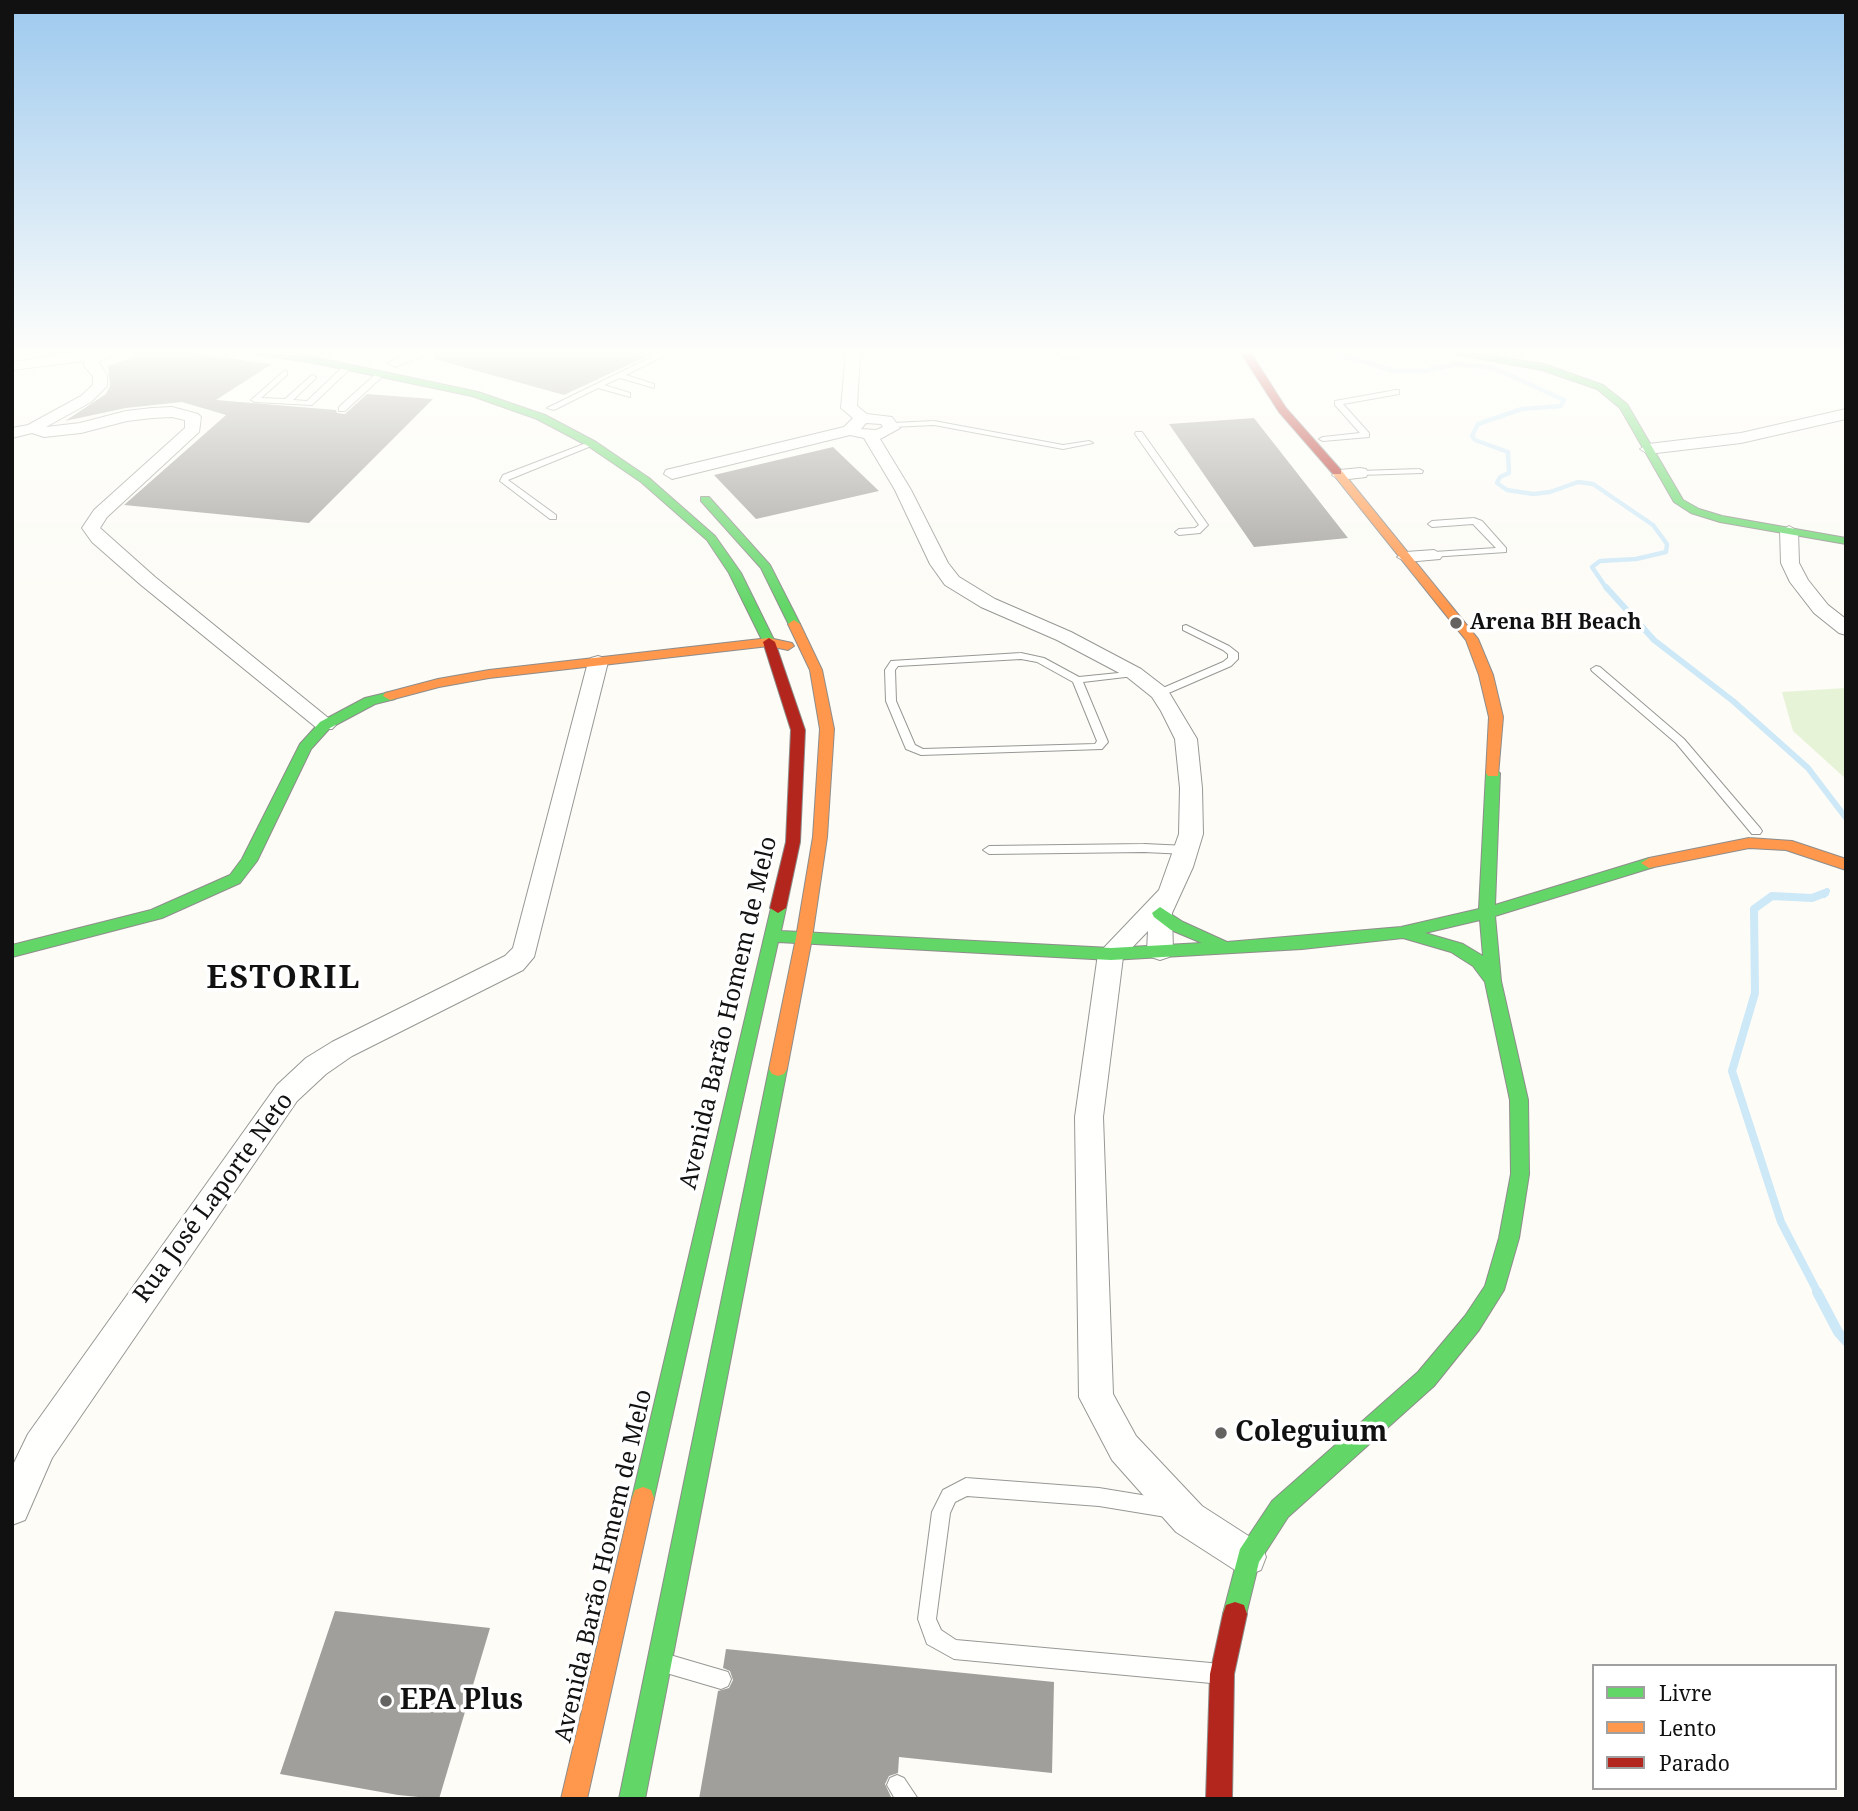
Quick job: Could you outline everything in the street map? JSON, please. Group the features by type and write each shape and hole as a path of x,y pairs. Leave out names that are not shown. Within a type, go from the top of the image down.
{"street":[{"path":"184,438 100,514 91,527 98,538 148,581 326,725"},
{"name":"Avenida Barão Homem de Melo","path":"575,1791 793,842 797,730 769,642 735,573 711,538 669,499 580,438"},
{"path":"624,466 667,471 819,438"},
{"path":"868,438 903,490 939,564 952,581 988,603 1064,636 1134,674 1160,693 1186,739 1191,788 1191,834 1187,850 1163,905 1160,951"},
{"path":"1219,1799 1222,1674 1248,1557 1280,1509 1426,1379 1472,1323 1494,1290 1510,1238 1520,1174 1519,1100 1493,981 1487,913 1496,718 1486,675 1472,639 1340,475 1313,438"},
{"path":"1642,438 1679,502 1695,511 1720,519 1846,541"},
{"path":"1648,449 1743,438"},
{"name":"Avenida Barão Homem de Melo","path":"632,1799 804,938 820,837 827,729 816,670 766,567 722,516 667,471"},
{"path":"1340,475 1360,473"},
{"path":"1679,502 1846,529"},
{"path":"1789,531 1790,562 1799,582 1821,609 1846,629"},
{"path":"1406,557 1434,555"},
{"path":"12,951 156,914 235,879 249,861 305,747 326,725 370,701 438,682 769,642 804,652 816,670"},
{"name":"Rua José Laporte Neto","path":"12,1507 40,1446 287,1093 316,1066 342,1049 514,963 525,951 598,662"},
{"path":"771,936 1111,954 1227,947 1401,933 1487,913 1659,860 1749,843 1762,837 1846,865"},
{"path":"1163,905 1177,926 1227,947"},
{"path":"1163,905 1111,954 1089,1117 1096,1397 1124,1448 1180,1510 1189,1519 1248,1557"},
{"path":"1401,933 1457,948 1479,962 1493,981"},
{"path":"564,1799 575,1791"}],"lane":[{"path":"1012,438 1063,447 1089,443"},
{"path":"1141,438 1203,525 1197,531 1179,532"},
{"path":"1316,440 1341,438"},
{"path":"553,517 504,481 506,477 592,444"},
{"path":"1360,473 1419,471"},
{"path":"1432,524 1474,521 1503,550 1434,555"},
{"path":"1160,693 1233,659 1233,653 1186,628"},
{"path":"1077,680 1103,742 1098,747 921,752 910,747 891,701 890,670 895,663 1021,656 1040,660 1077,680 1134,674"},
{"path":"1596,669 1680,741 1762,837"},
{"path":"989,850 1187,850"},
{"path":"1180,1510 1099,1497 966,1487 949,1496 942,1512 928,1619 934,1637 954,1649 1222,1674"},
{"path":"659,1662 720,1679"}],"green space":[{"path":"1846,688 1846,779 1793,731 1782,692"}],"building":[{"path":"200,438 394,438 309,523 124,505"},
{"path":"1178,438 1269,438 1348,538 1254,547"},
{"path":"833,447 879,491 756,519 714,475"},
{"name":"EPA Plus","path":"335,1611 490,1628 439,1799 398,1795 280,1774"},
{"path":"726,1649 1054,1682 1052,1773 899,1757 898,1773 889,1776 885,1784 892,1799 699,1799 718,1691 729,1688 733,1680 730,1671 723,1668"}],"waterway":[{"path":"1473,438 1508,452 1509,473 1500,477 1497,483 1507,490 1533,494 1550,492 1578,482 1593,484 1653,525 1667,544 1666,552 1636,559 1600,561 1592,567 1607,589"},
{"path":"1606,587 1654,640 1733,701 1808,768 1846,818"},
{"path":"1824,895 1827,891"},
{"path":"1818,1293 1781,1222 1732,1071 1755,993 1754,909 1772,896 1812,898 1825,893"},
{"path":"1817,1292 1838,1332 1846,1341"}],"traffic: fast":[{"path":"580,438 645,480 711,538 735,573 769,642"},
{"path":"1642,438 1679,502 1695,511 1720,519 1846,541"},
{"path":"705,499 766,567 794,624"},
{"path":"12,951 156,914 235,879 249,861 305,747 325,725 370,701 390,696"},
{"path":"1235,1614 1248,1557 1280,1509 1426,1379 1472,1323 1494,1290 1509,1238 1520,1174 1519,1100 1493,981 1487,913 1493,773"},
{"path":"781,937 1111,954 1302,943 1401,933 1487,913 1649,863"},
{"path":"643,1498 778,908"},
{"path":"1160,913 1177,926 1220,944"},
{"path":"1408,934 1457,948 1479,962 1493,981"},
{"path":"632,1799 778,1069"}],"traffic: slow":[{"path":"1337,472 1472,639 1486,675 1496,717 1493,773"},
{"path":"778,1069 804,938 820,837 827,729 816,670 794,624"},
{"path":"390,696 438,683 489,674 769,642 788,646"},
{"path":"1649,863 1749,843 1787,845 1846,865"},
{"path":"574,1799 643,1498"}],"traffic: jam":[{"path":"1306,438 1337,472"},
{"path":"769,642 798,730 793,842 778,908"},
{"path":"1219,1799 1222,1674 1235,1614"}],"place":[{"name":"Arena BH Beach","path":"1456,623"},
{"name":"Coleguium","path":"1221,1433"},
{"name":"EPA Plus","path":"386,1701"}],"district":[{"name":"ESTORIL","path":"284,979"}]}
